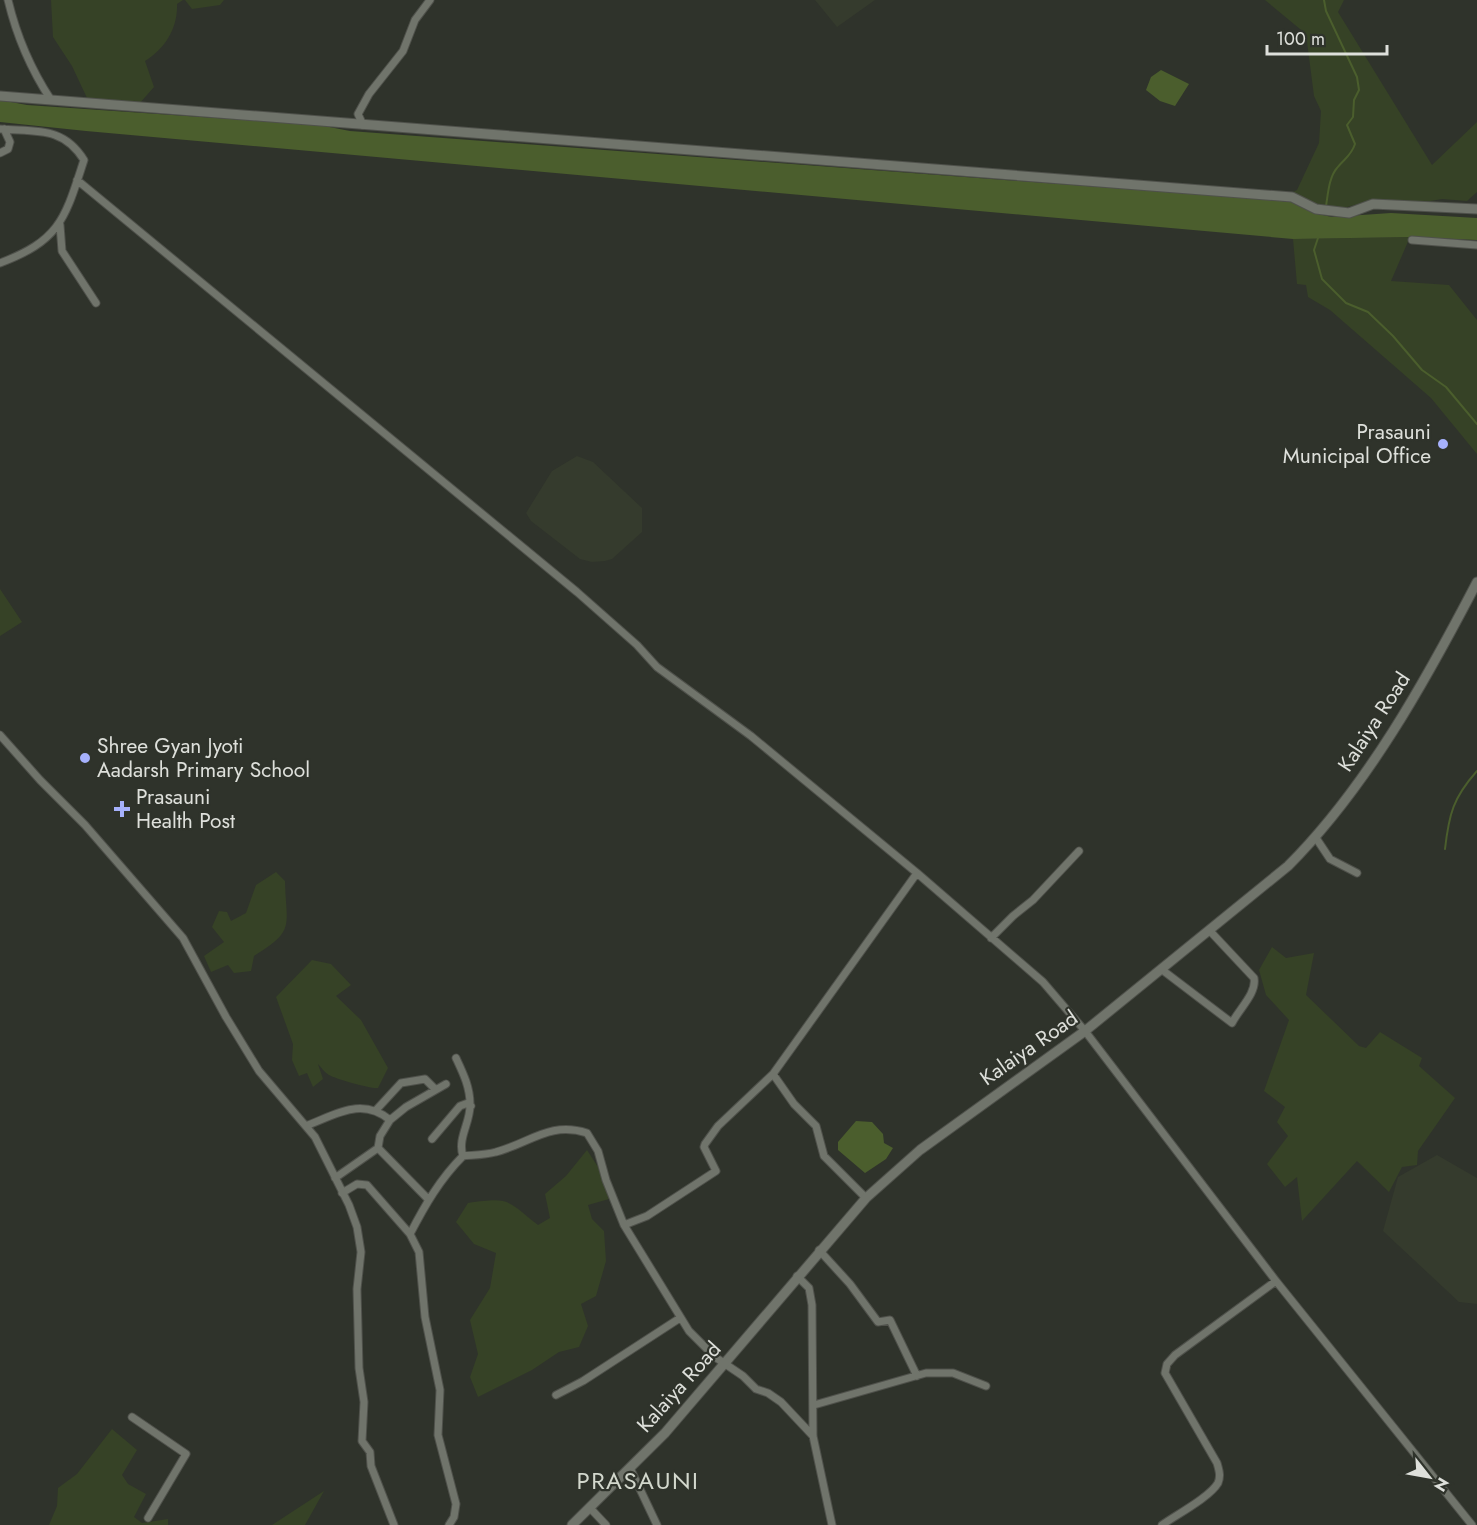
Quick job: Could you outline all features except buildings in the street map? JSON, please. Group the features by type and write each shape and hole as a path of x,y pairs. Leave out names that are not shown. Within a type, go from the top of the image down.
{"main road":[{"path":"0,96 1292,197 1316,209 1349,213 1373,204 1477,209"},
{"name":"Kalaiya Road","path":"572,1525 665,1433 819,1250 866,1198 954,1123 1085,1030 1288,866 1316,838 1396,724 1436,660 1477,582"}],"street":[{"path":"8,0 14,28 30,69 51,100"},
{"path":"363,125 358,114 363,103 402,51 415,20 430,0"},
{"path":"0,153 8,149 10,142 2,129"},
{"path":"2,129 57,134 77,150 84,160 60,225 62,251 96,303"},
{"path":"78,180 122,216 142,236 165,251 577,592 637,645 657,667 751,736 917,873 1043,982 1085,1030 1276,1281 1472,1525"},
{"path":"0,263 25,252 60,225"},
{"path":"1412,240 1477,245"},
{"path":"0,735 40,780 85,825 183,938 226,1017 259,1071 308,1125 335,1178 357,1227 361,1252 357,1289 359,1368 364,1402 362,1441 370,1452 371,1466 394,1525"},
{"path":"1316,838 1330,859 1357,873"},
{"path":"992,938 1013,916 1033,900 1079,851"},
{"path":"624,1225 647,1216 716,1171 704,1147 705,1144 718,1126 773,1074 917,873"},
{"path":"1161,969 1232,1023 1250,995 1255,984 1254,978 1209,930"},
{"path":"456,1058 469,1089 471,1106 461,1141 463,1156"},
{"path":"773,1074 794,1104 816,1126 824,1156 866,1198"},
{"path":"377,1109 401,1083 426,1080 435,1089"},
{"path":"335,1178 378,1148 380,1136 390,1120 446,1084"},
{"path":"432,1139 460,1106 468,1104 471,1106"},
{"path":"308,1125 344,1111 377,1109 390,1120"},
{"path":"410,1234 428,1199 445,1175 463,1156 496,1152 548,1131 564,1128 587,1134 598,1151 606,1180 624,1225 680,1318 700,1344 756,1389 768,1393 781,1402 813,1436"},
{"path":"378,1148 428,1199"},
{"path":"342,1193 357,1184 367,1185 410,1234 419,1251 425,1317 440,1390 438,1435 456,1504 449,1525"},
{"path":"819,1250 850,1284 878,1322 890,1320 916,1376"},
{"path":"797,1276 809,1288 812,1305 813,1436 832,1525"},
{"path":"1162,1525 1211,1491 1218,1482 1220,1473 1165,1373 1167,1364 1174,1355 1276,1281"},
{"path":"556,1395 624,1355 680,1318"},
{"path":"814,1406 926,1373 953,1373 986,1386"},
{"path":"132,1417 186,1454 148,1518"},
{"path":"630,1468 657,1525"},
{"path":"590,1508 606,1525"}],"shaded area":[{"path":"51,0 183,0 177,4 177,13 169,37 159,50 145,61 154,87 139,104 87,98 72,66 53,37"},
{"path":"185,0 224,0 220,5 192,9"},
{"path":"815,0 875,0 837,27"},
{"path":"1265,0 1344,0 1338,12 1432,165 1477,122 1477,192 1467,201 1442,199 1419,203 1376,199 1340,209 1322,207 1289,194 1297,190 1319,143 1321,111 1314,96 1306,34"},
{"path":"1161,70 1189,84 1175,106 1160,101 1146,90 1151,77"},
{"path":"0,100 27,105 319,125 350,131 1259,199 1292,202 1318,214 1332,217 1391,213 1477,218 1477,240 1410,237 1293,239 86,131 0,122"},
{"path":"1410,237 1391,281 1449,285 1477,320 1477,454 1431,398 1330,310 1308,297 1306,285 1297,284 1293,239"},
{"path":"577,456 593,462 642,508 642,532 612,559 592,562 580,559 531,521 526,513 552,471"},
{"path":"0,589 22,622 0,636"},
{"path":"276,872 285,881 287,918 283,933 254,956 251,971 234,973 228,965 211,972 204,956 224,942 212,927 219,911 227,912 231,921 246,913 256,885"},
{"path":"1272,947 1286,958 1314,953 1306,995 1359,1046 1366,1048 1380,1032 1422,1058 1419,1066 1455,1098 1418,1151 1417,1165 1402,1167 1389,1192 1357,1161 1302,1221 1297,1177 1285,1187 1267,1164 1288,1136 1277,1122 1285,1107 1264,1091 1289,1020 1266,995 1259,970"},
{"path":"312,960 331,964 351,985 336,996 361,1020 388,1068 378,1088 333,1077 318,1064 323,1079 313,1087 307,1073 299,1076 292,1060 293,1044 276,997"},
{"path":"856,1121 872,1122 883,1134 884,1143 893,1148 886,1159 865,1173 838,1150 838,1142"},
{"path":"587,1150 598,1167 609,1199 588,1205 592,1219 604,1231 606,1261 596,1296 581,1304 588,1326 579,1347 559,1352 532,1370 478,1397 470,1377 478,1354 470,1320 490,1288 496,1253 474,1244 456,1222 468,1203 493,1200 513,1205 538,1225 550,1218 545,1194 566,1176"},
{"path":"1437,1155 1477,1178 1477,1304 1459,1302 1383,1231 1398,1177"},
{"path":"112,1429 137,1450 122,1475 128,1484 146,1494 134,1517 142,1523 168,1519 168,1525 49,1525 57,1506 58,1488 77,1474"},
{"path":"324,1491 305,1525 272,1525"}],"waterway":[{"path":"1324,0 1326,11 1357,77 1359,90 1354,100 1353,117 1347,125 1355,144 1332,176 1326,206"},
{"path":"1318,238 1314,250 1322,279 1346,303 1368,312 1393,336 1422,370 1446,387 1477,424"},
{"path":"1445,849 1448,826 1457,798 1477,771"}],"place":[{"name":"Prasauni Municipal Office","path":"1443,444"},
{"name":"Shree Gyan Jyoti Aadarsh Primary School","path":"85,758"},
{"name":"Prasauni Health Post","path":"122,809"}],"district":[{"name":"PRASAUNI","path":"638,1481"}]}
